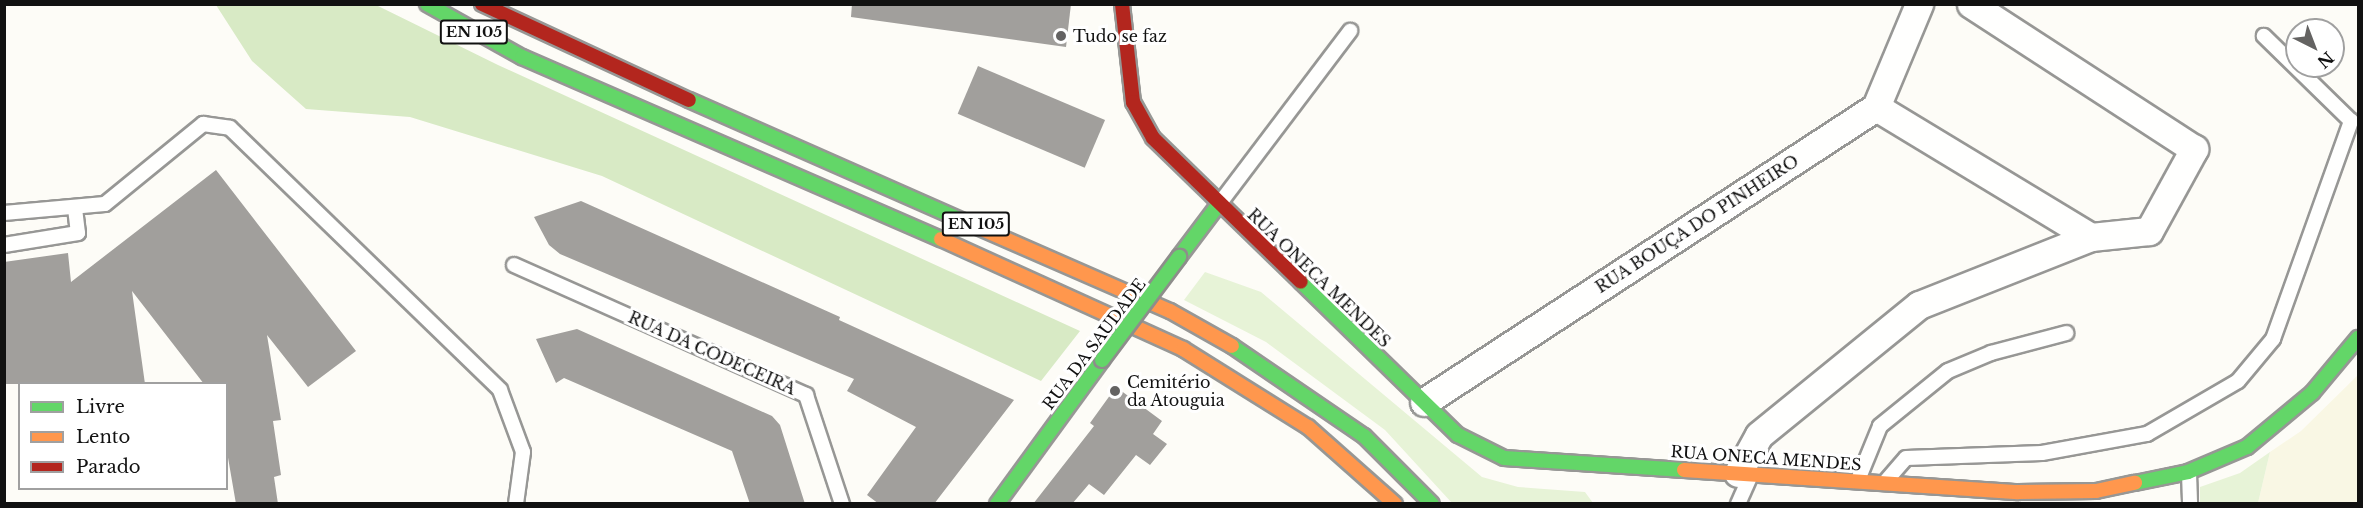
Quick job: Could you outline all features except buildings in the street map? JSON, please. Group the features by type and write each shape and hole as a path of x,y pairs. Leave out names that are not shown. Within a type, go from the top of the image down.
{"main road":[{"name":"EN 105","path":"427,4 522,57 969,251 1183,349 1308,427 1395,504"},
{"name":"EN 105","path":"482,4 611,66 1170,311 1254,358 1331,410 1389,459 1432,504"},
{"name":"RUA ONECA MENDES","path":"1122,4 1133,102 1153,138 1458,435 1504,458 1886,482 1944,496 2015,498 2096,490 2188,472 2247,447 2312,393 2358,338"},
{"name":"RUA DA SAUDADE","path":"997,504 1219,204"}],"street":[{"path":"1918,4 1876,107 2091,237"},
{"path":"1745,473 1759,435 1919,305 2091,237 2149,231 2194,149 1971,4"},
{"name":"RUA BOUÇA DO PINHEIRO","path":"1424,402 1876,107"}],"lane":[{"path":"1219,204 1350,31"},
{"path":"1886,482 1906,458 2042,453 2147,434 2238,381 2266,348 2273,339 2351,121 2264,36"},
{"path":"4,213 105,204 203,124 230,128 500,390 523,452 516,504"},
{"path":"4,245 78,233 75,207"},
{"name":"RUA DA CODECEIRA","path":"514,265 806,395 842,504"},
{"path":"1858,480 1880,426 1948,371 1991,353 2066,333"},
{"path":"2188,472 2190,504"},
{"path":"1738,504 1745,473"}],"shaded area":[{"path":"2358,375 2358,503 2258,503 2270,452 2301,431"}],"green space":[{"path":"216,5 376,5 498,65 1080,331 1041,381 602,176 410,117 306,109 252,61"},
{"path":"1205,272 1261,292 1482,477 1518,487 1585,492 1593,503 1452,503 1385,430 1266,342 1184,300"},
{"path":"2270,452 2258,503 2200,503 2200,487 2240,473"}],"traffic: fast":[{"path":"427,4 522,57 941,239"},
{"path":"689,100 973,225"},
{"path":"1179,257 1219,204"},
{"path":"1102,360 1179,257"},
{"path":"1301,282 1458,435 1504,458 1684,470"},
{"path":"2135,483 2188,472 2247,447 2312,393 2358,338"},
{"path":"1232,346 1364,436 1432,504"},
{"path":"997,504 1102,360"}],"traffic: slow":[{"path":"973,225 1170,311 1232,346"},
{"path":"941,239 1183,349 1308,427 1395,504"},
{"path":"1684,470 2018,492 2096,491 2135,483"}],"traffic: jam":[{"path":"482,4 689,100"},
{"path":"1122,4 1133,102 1153,138 1301,282"}],"place":[{"name":"Tudo se faz","path":"1061,36"},
{"name":"Cemitério da Atouguia","path":"1115,391"}]}
